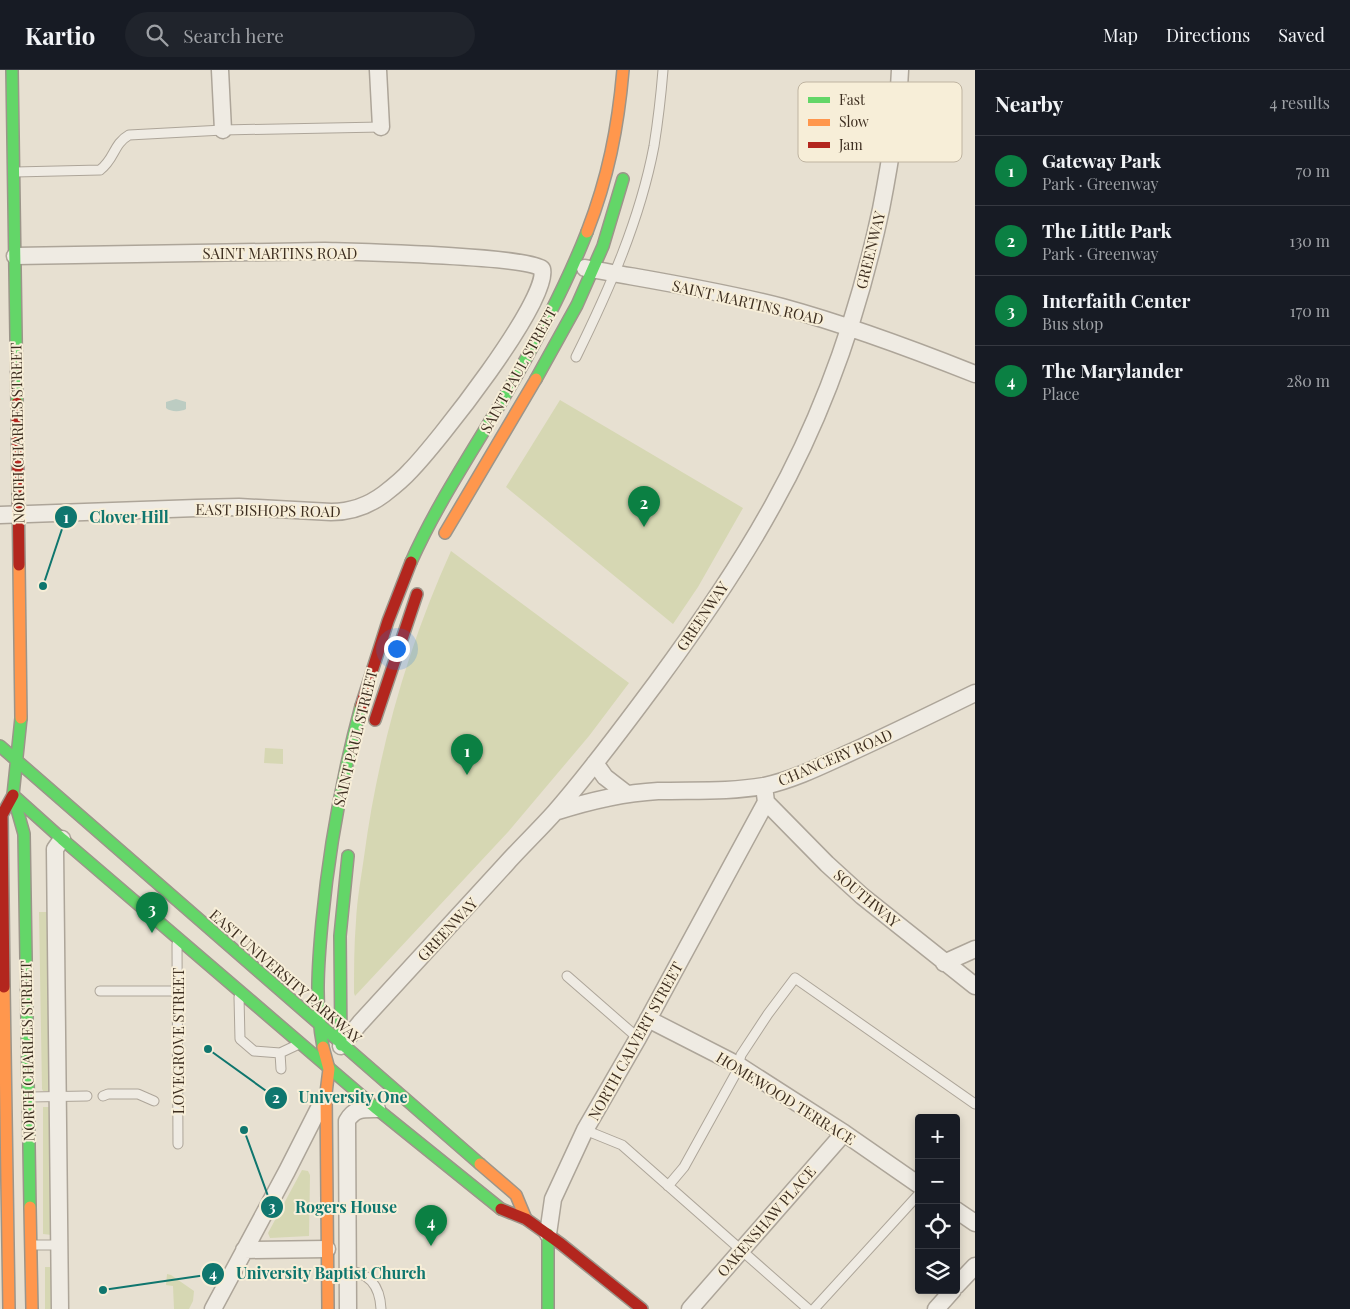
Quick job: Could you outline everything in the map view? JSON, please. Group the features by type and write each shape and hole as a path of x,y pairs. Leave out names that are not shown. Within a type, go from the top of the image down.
{"main road":[{"name":"NORTH CHARLES STREET","path":"9,1309 3,1129 2,815 13,795 21,721 12,246 14,172 12,70"},
{"name":"SAINT PAUL STREET","path":"328,1309 326,1093 329,1068 320,1026 317,994 321,931 334,822 350,746 382,637 400,590 441,500 484,432 534,344 573,266 599,202 616,131 623,70"},
{"name":"SAINT PAUL STREET","path":"438,546 456,512 538,378 577,306 594,270 614,215 626,166"},
{"name":"SAINT PAUL STREET","path":"372,730 412,606 422,583"},
{"name":"EAST UNIVERSITY PARKWAY","path":"0,746 341,1045 516,1195 526,1218"},
{"path":"0,783 62,839 377,1109 503,1212 526,1218 548,1234 631,1304 642,1309"},
{"name":"NORTH CHARLES STREET","path":"13,795 24,834 32,1309"},
{"path":"341,1045 340,936 344,878 350,842"},
{"name":"NORTH CALVERT STREET","path":"548,1234 548,1309"}],"street":[{"path":"220,70 223,130"},
{"path":"378,70 381,128"},
{"name":"GREENWAY","path":"329,1068 341,1045 360,1023 554,812 595,763 681,649 746,550 774,504 812,428 832,380 850,328 872,250 890,162"},
{"name":"SAINT MARTINS ROAD","path":"12,246 370,252 482,259 532,264 542,269"},
{"name":"SAINT MARTINS ROAD","path":"573,266 745,299 807,314 975,374"},
{"name":"EAST BISHOPS ROAD","path":"0,515 239,507 345,512 359,508 385,493 410,472 430,450 479,386 525,318 543,279 542,269"},
{"name":"CHANCERY ROAD","path":"554,812 579,804 627,794 659,791 709,791 764,786 814,769 975,693"},
{"path":"595,763 605,777 627,794"},
{"path":"764,786 766,802"},
{"name":"SOUTHWAY","path":"766,802 827,864 862,896 975,986"},
{"name":"NORTH CALVERT STREET","path":"548,1234 552,1199 585,1130 638,1038 766,802"},
{"name":"NORTH CHARLES STREET","path":"60,1309 56,849 62,839"},
{"path":"944,962 975,949"},
{"name":"HOMEWOOD TERRACE","path":"648,1019 738,1065 844,1133 915,1182"},
{"path":"213,1309 287,1171 326,1093"},
{"path":"348,1309 347,1121 355,1111 377,1109"},
{"name":"OAKENSHAW PLACE","path":"690,1309 844,1133"},
{"path":"960,1213 975,1223"},
{"path":"244,1250 327,1249"},
{"path":"960,1282 975,1266"},
{"path":"936,1309 949,1294"}],"lane":[{"path":"576,357 615,273 638,208 656,132 663,70"},
{"path":"14,172 100,170 109,164 117,145 129,135 223,130 381,128"},
{"name":"LOVEGROVE STREET","path":"177,938 178,1144"},
{"path":"567,976 638,1038"},
{"path":"668,1186 684,1167 736,1073 741,1055 795,978 975,1104"},
{"path":"238,990 240,1038 254,1051 280,1053 301,1044"},
{"path":"100,991 177,991"},
{"path":"280,1053 281,1068"},
{"path":"103,1096 108,1094 138,1094 154,1101"},
{"path":"28,1097 87,1096"},
{"path":"585,1130 622,1145 808,1309"},
{"path":"814,1309 915,1198"},
{"path":"30,1245 59,1245"},
{"path":"327,1272 348,1271 360,1273 377,1288 381,1297 381,1309"}],"green space":[{"path":"560,400 743,508 698,587 673,624 506,487"},
{"path":"451,551 629,683 589,736 508,832 355,996 354,957 357,905 377,779 396,701 408,663 435,588"},
{"path":"265,748 283,749 283,764 264,763"},
{"path":"39,912 49,912 50,1091 43,1091 42,1089"},
{"path":"43,1107 50,1107 52,1235 43,1234"},
{"path":"302,1170 308,1171 310,1175 309,1236 270,1238 268,1233"},
{"path":"45,1267 52,1267 55,1309 45,1309"},
{"path":"167,1274 194,1291 193,1301 189,1309 174,1309 173,1286 166,1285"}],"shaded area":[{"path":"176,399 186,402 186,409 176,411 166,408 166,402"}],"traffic: fast":[{"path":"12,70 17,403"},
{"path":"536,379 577,305 603,246 623,179"},
{"path":"411,562 442,501 535,342 568,277 587,232"},
{"path":"323,1047 320,1031 318,985 325,895 337,813 361,706"},
{"path":"21,718 13,795 24,834 30,1207"},
{"path":"0,746 480,1164"},
{"path":"13,795 377,1109 501,1209"},
{"path":"341,1045 340,936 348,856"},
{"path":"548,1234 548,1309"}],"traffic: slow":[{"path":"587,232 601,192 611,152 623,70"},
{"path":"445,533 536,379"},
{"path":"19,565 21,718"},
{"path":"4,987 9,1309"},
{"path":"323,1047 329,1069 326,1093 328,1309"},
{"path":"480,1164 516,1195 526,1219"},
{"path":"30,1207 32,1309"}],"traffic: jam":[{"path":"17,403 19,565"},
{"path":"361,706 388,621 411,562"},
{"path":"375,720 417,594"},
{"path":"4,987 2,815 13,795"},
{"path":"501,1209 526,1219 561,1244 642,1309"}],"place":[{"name":"The Little Park","path":"644,527"},
{"name":"Clover Hill","path":"43,586"},
{"name":"Gateway Park","path":"467,775"},
{"name":"Interfaith Center","path":"152,933"},
{"name":"University One","path":"208,1049"},
{"name":"Rogers House","path":"244,1130"},
{"name":"The Marylander","path":"431,1246"},
{"name":"University Baptist Church","path":"103,1290"}]}
